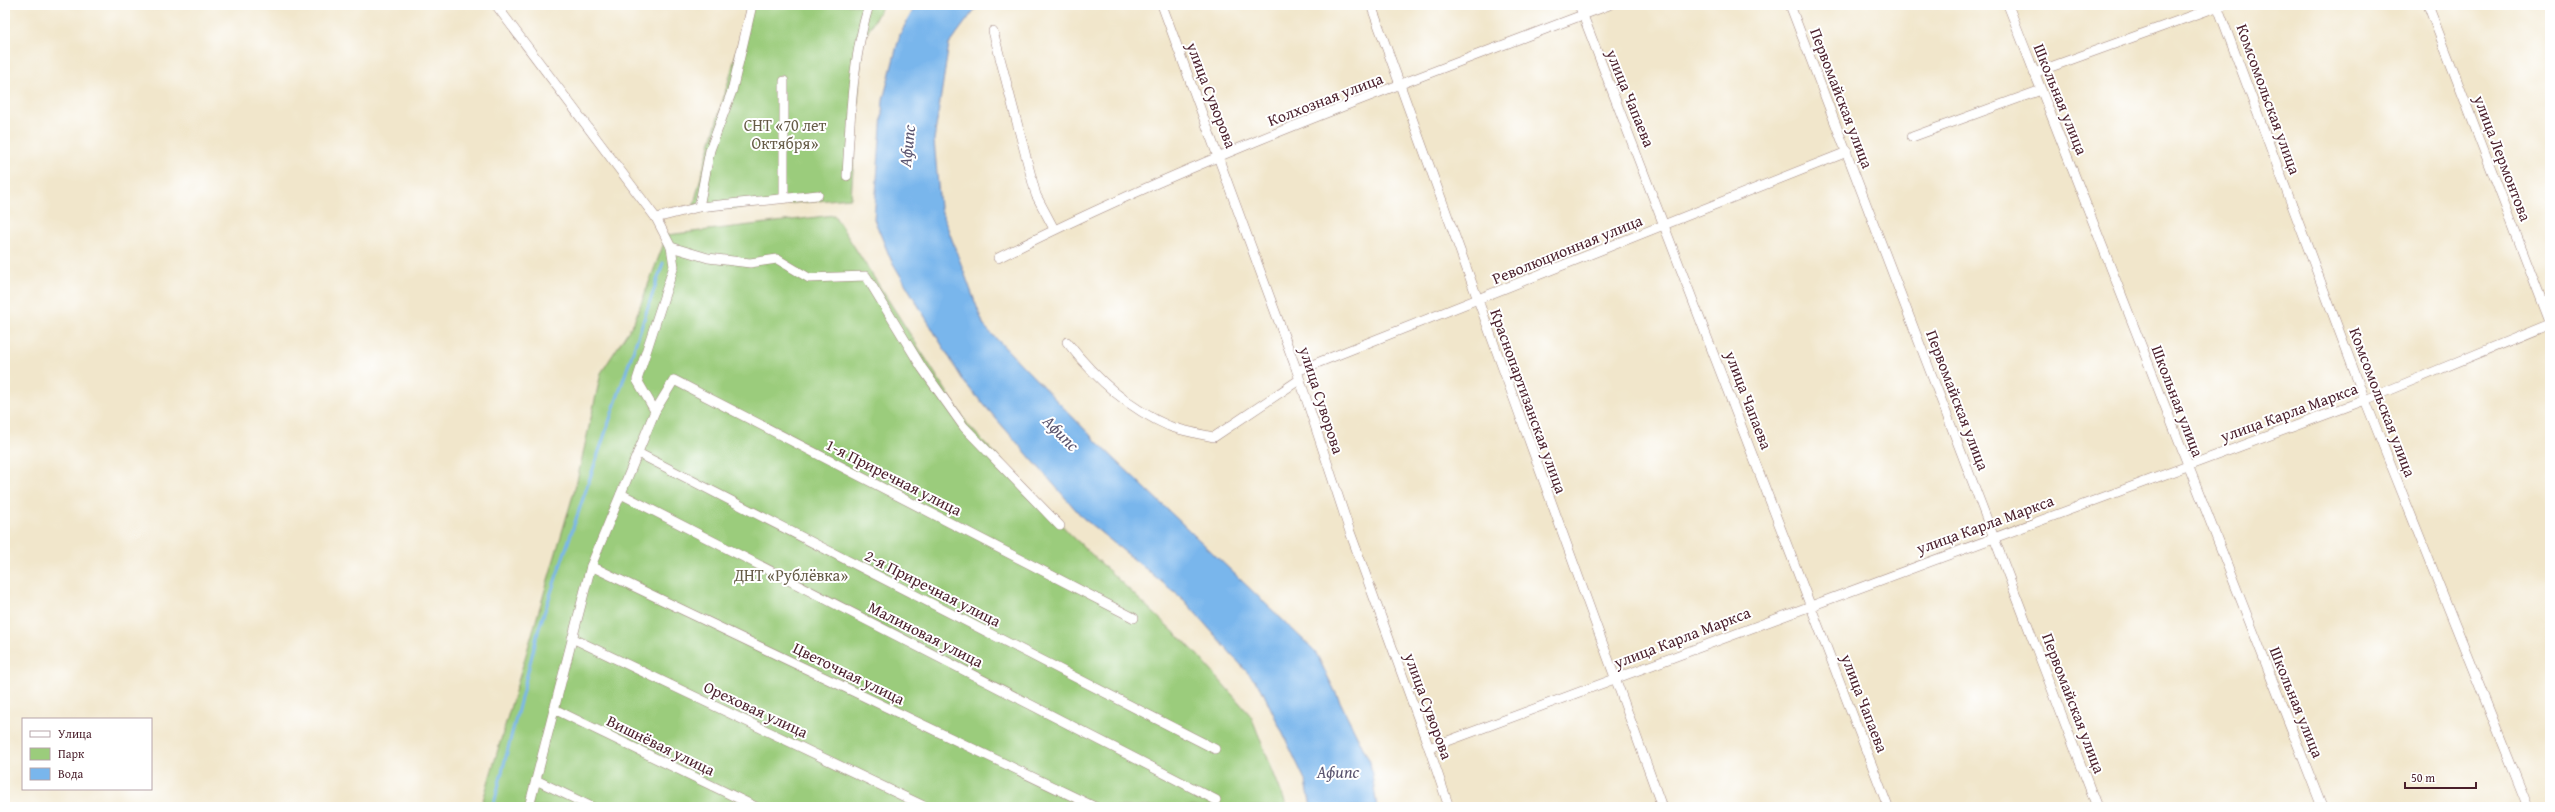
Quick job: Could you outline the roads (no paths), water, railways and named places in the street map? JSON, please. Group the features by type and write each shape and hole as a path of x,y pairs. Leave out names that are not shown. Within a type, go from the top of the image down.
{"street":[{"path":"496,5 656,218 671,247 674,266 637,380 655,411 591,566 528,807"},
{"path":"699,207 710,150 732,91 752,5"},
{"path":"847,176 850,108 864,21 869,5"},
{"name":"улица Суворова","path":"1162,5 1219,156 1298,375 1350,532 1430,748 1449,807"},
{"name":"Краснопартизанская улица","path":"1371,5 1477,301 1662,807"},
{"name":"улица Чапаева","path":"1579,5 1666,225 1812,604 1888,807"},
{"name":"Колхозная улица","path":"998,258 1054,229 1219,156 1609,5"},
{"name":"Первомайская улица","path":"1790,5 2097,807"},
{"name":"Школьная улица","path":"2008,5 2322,807"},
{"path":"2034,73 2219,5"},
{"name":"Комсомольская улица","path":"2219,5 2365,400 2528,807"},
{"name":"улица Лермонтова","path":"2428,5 2550,323"},
{"path":"993,31 1036,194 1054,229"},
{"path":"784,80 784,197"},
{"path":"1912,137 2041,90"},
{"name":"Революционная улица","path":"1067,342 1087,367 1129,405 1170,426 1214,437 1298,375 1847,152"},
{"path":"656,218 699,207 784,197 818,195"},
{"path":"671,247 708,258 750,263 777,259 809,278 866,276 922,368 964,427 1060,526"},
{"name":"улица Карла Маркса","path":"1430,748 1994,536 2365,400 2550,323"},
{"name":"1-я Приречная улица","path":"655,411 674,380 1134,618"},
{"name":"2-я Приречная улица","path":"638,453 1214,750"},
{"name":"Малиновая улица","path":"621,494 1216,800"},
{"name":"Цветочная улица","path":"591,566 1095,807"},
{"name":"Ореховая улица","path":"572,638 926,807"},
{"name":"Вишнёвая улица","path":"554,709 756,807"},
{"path":"536,780 592,807"}],"water":[{"name":"Афипс","path":"916,5 978,5 949,44 934,140 940,207 984,326 1097,442 1315,651 1370,762 1377,807 1311,807 1306,782 1261,688 1184,600 1083,518 964,382 891,260 874,219 883,100 900,34"}],"waterway":[{"path":"493,807 539,628 663,263"}],"park label":[{"name":"СНТ «70 лет Октября»","path":"785,134"},
{"name":"ДНТ «Рублёвка»","path":"791,575"}]}
